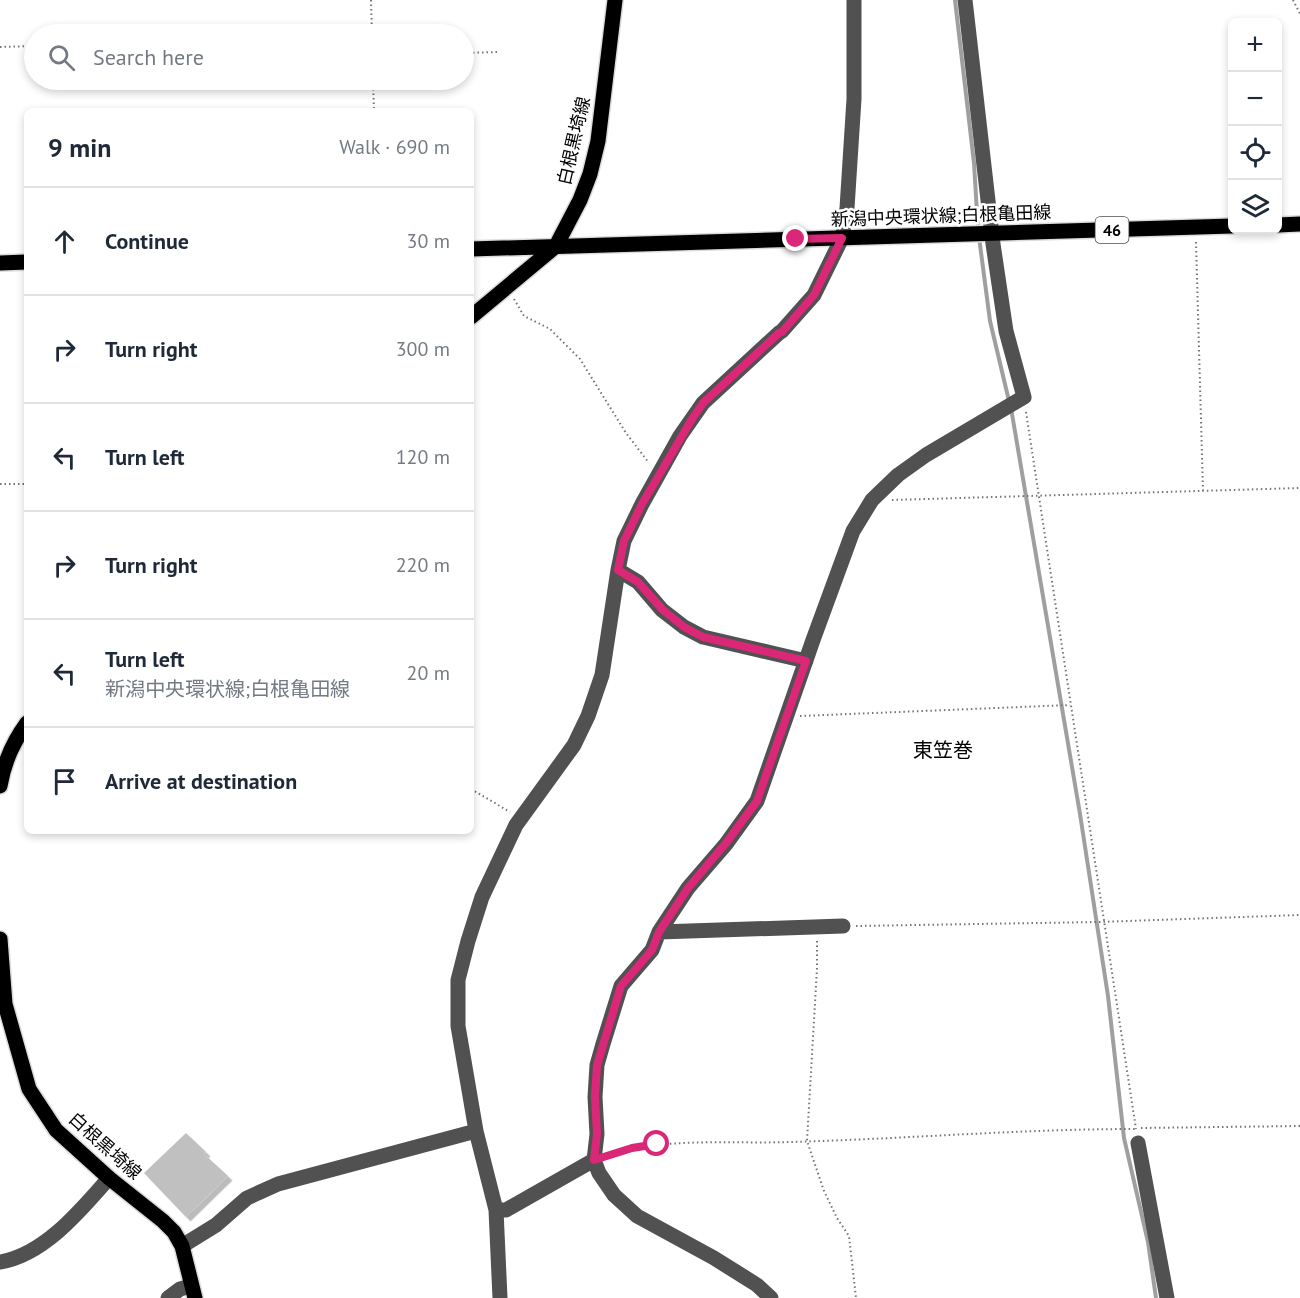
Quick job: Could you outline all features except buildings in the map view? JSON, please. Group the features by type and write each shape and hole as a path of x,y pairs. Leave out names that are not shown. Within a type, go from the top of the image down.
{"main road":[{"name":"白根黒埼線","path":"474,315 556,246 580,200 595,152 603,111 615,0"},
{"path":"1282,225 1300,224"},
{"name":"新潟中央環状線;白根亀田線","path":"474,249 1228,226"},
{"path":"0,263 24,262"},
{"path":"0,786 4,765 14,742 24,727"},
{"name":"白根黒埼線","path":"0,939 3,1005 29,1089 56,1130 109,1178 163,1221 182,1246 193,1292"}],"street":[{"path":"500,1298 496,1210 476,1131 458,1026 458,980 468,941 482,897 516,825 574,745 588,716 602,675 624,541 642,504 703,403 782,332 814,295 842,238 847,208 854,99 854,0"},
{"path":"771,1298 757,1285 714,1258 637,1216 614,1194 599,1173 594,1160 597,1134 595,1097 597,1065 621,986 652,950 659,932 688,888 726,843 757,801 853,531 872,500 926,455 1024,397 1006,331 992,235 965,0"},
{"path":"618,570 638,582 663,610 684,627 703,637 806,661"},
{"path":"659,932 843,926"},
{"path":"182,1246 216,1225 247,1198 278,1184 476,1131"},
{"path":"1137,1136 1167,1298"},
{"path":"496,1210 506,1209 594,1160"},
{"path":"0,1262 34,1250 80,1212 109,1178"},
{"path":"168,1298 180,1289 193,1292"}],"path":[{"path":"371,0 372,24"},
{"path":"1293,0 1300,14"},
{"path":"0,47 24,46"},
{"path":"474,52 497,52"},
{"path":"373,90 374,108"},
{"path":"1196,227 1203,491"},
{"path":"507,289 525,316 550,328 580,359 626,433 659,474"},
{"path":"1024,397 1137,1136"},
{"path":"0,484 24,484"},
{"path":"872,500 1300,488"},
{"path":"788,715 1071,705"},
{"path":"474,791 520,818"},
{"path":"843,926 1098,922 1300,915"},
{"path":"816,927 818,968 807,1141 824,1191 849,1236 856,1298"},
{"path":"1137,1136 1300,1126"},
{"path":"594,1160 632,1148 657,1144 807,1141 1116,1129 1131,1129 1137,1136"}],"waterway":[{"path":"955,0 974,163 978,230"},
{"path":"979,237 990,321 1009,401"},
{"path":"1011,408 1080,814 1108,996 1124,1138 1148,1242 1156,1298"}],"district":[{"name":"東笠巻","path":"943,750"}],"route":[{"path":"657,1144 632,1148 594,1160 597,1134 595,1097 597,1065 621,986 652,950 659,932 688,888 726,843 757,801 806,661 703,637 684,627 663,610 638,582 618,570 624,541 642,504 692,419 703,403 782,332 814,295 842,238 796,239"}]}
